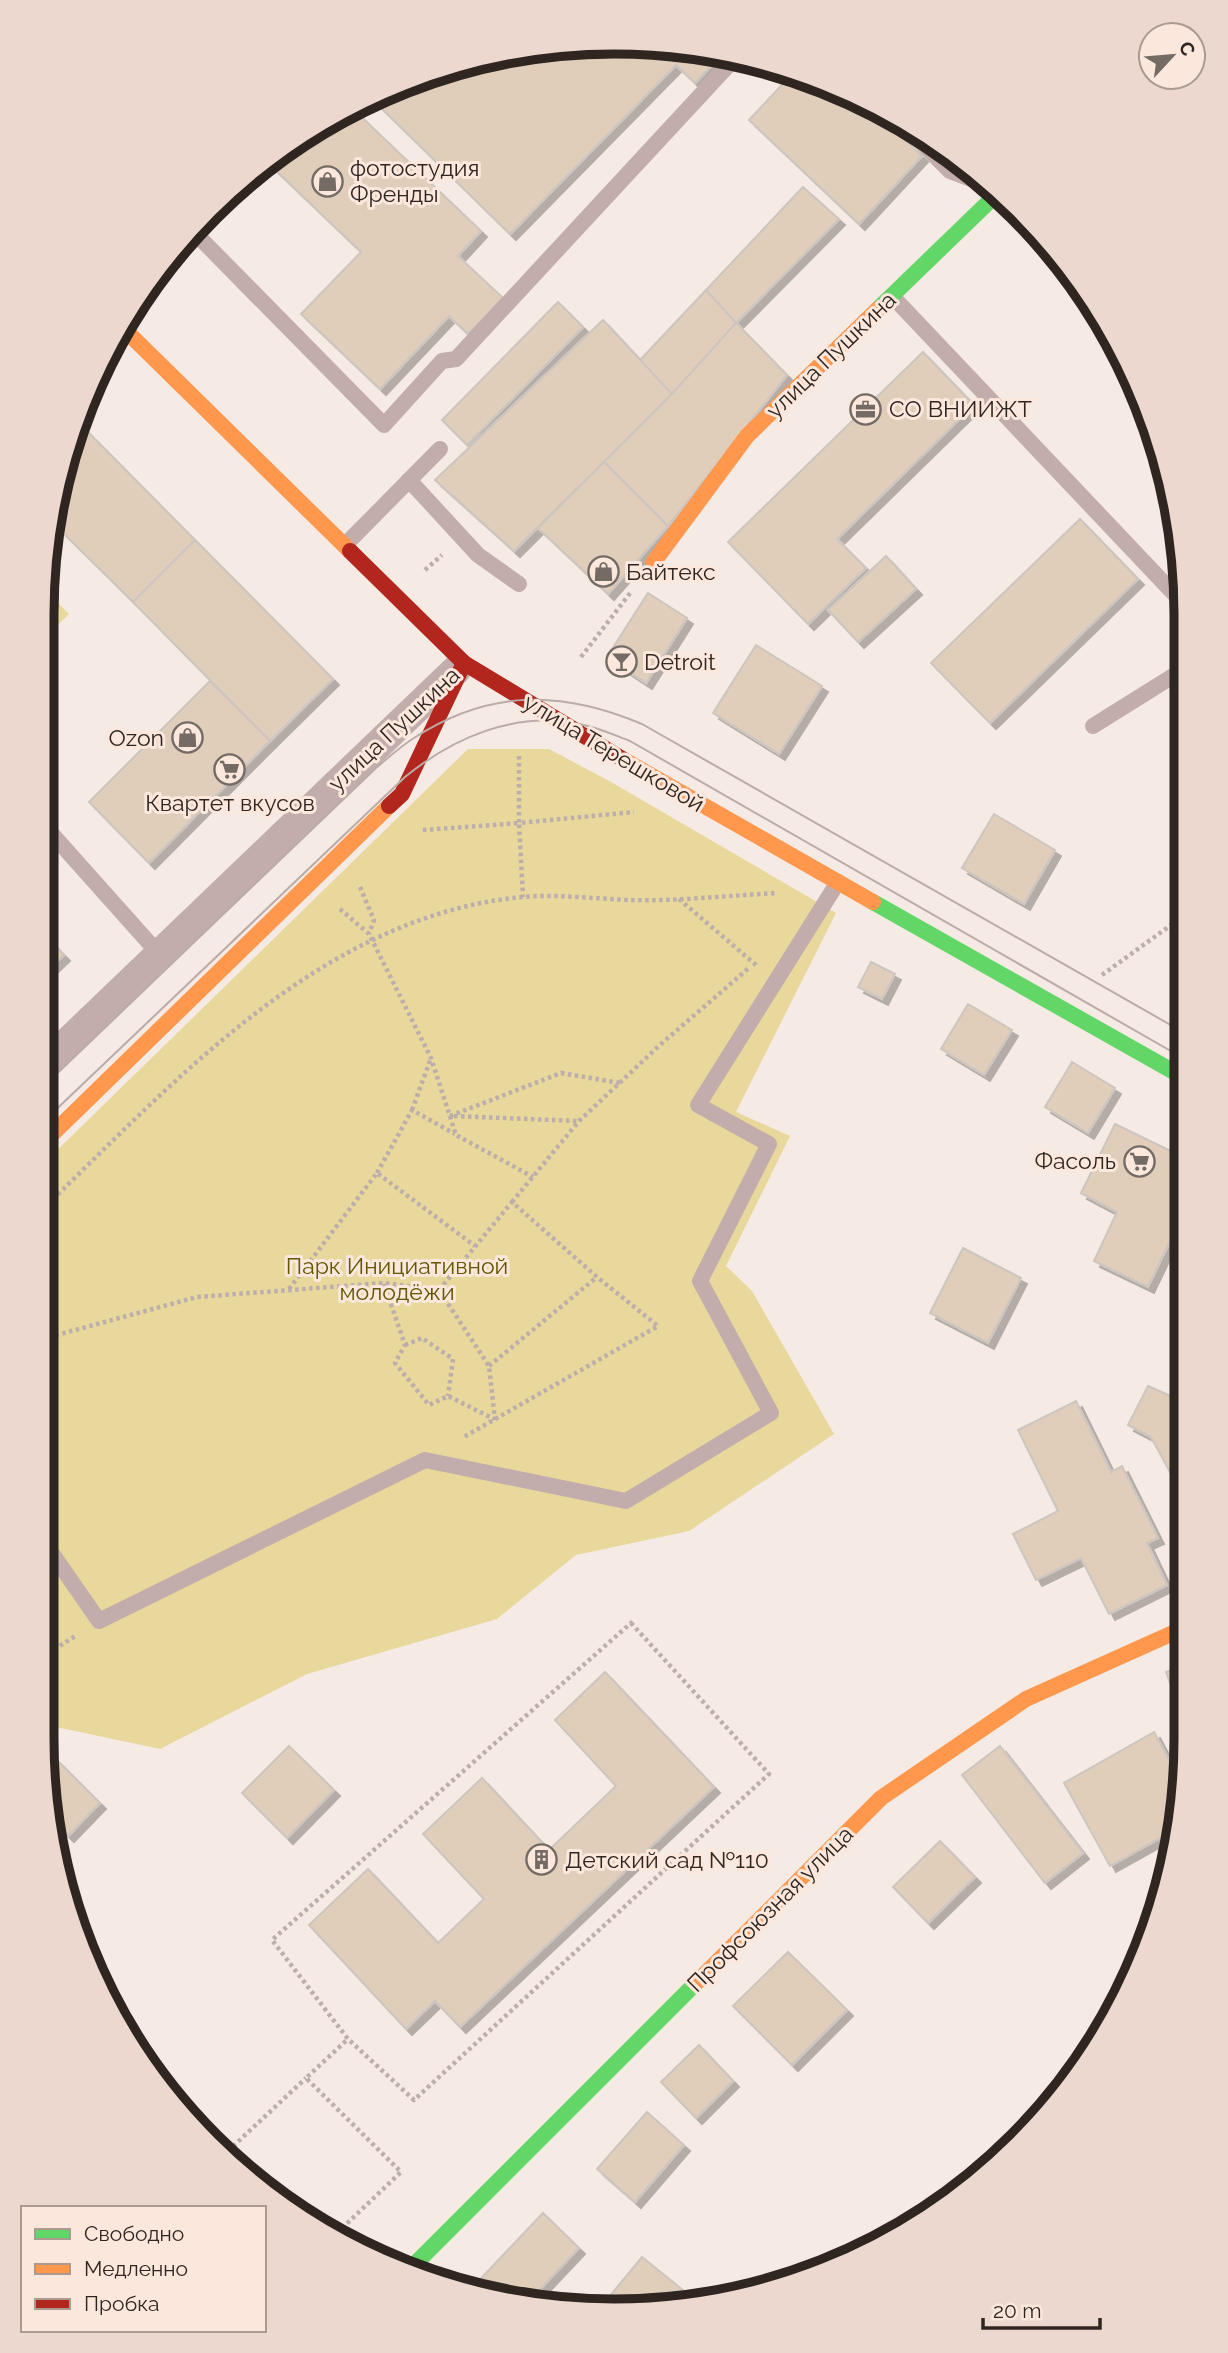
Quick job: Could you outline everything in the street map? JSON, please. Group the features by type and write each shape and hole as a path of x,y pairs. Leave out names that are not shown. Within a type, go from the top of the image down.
{"street":[{"name":"улица Пушкина","path":"653,563 747,436 991,200"},
{"name":"улица Терешковой","path":"129,334 464,663 592,743 1174,1072"},
{"name":"улица Пушкина","path":"54,1055 464,663"},
{"name":"улица Пушкина","path":"54,1132 402,794 464,663"},
{"name":"Профсоюзная улица","path":"417,2262 881,1798 1026,1699 1174,1632"}],"lane":[{"path":"200,238 384,425 442,361 456,359 728,66"},
{"path":"933,155 950,172 963,177"},
{"path":"892,296 1173,593"},
{"path":"345,545 440,449"},
{"path":"409,480 478,555 519,584"},
{"path":"1093,726 1174,675"},
{"path":"54,836 159,954"},
{"path":"54,1556 99,1621 425,1460 626,1501 771,1413 700,1281 769,1144 698,1105 838,882"}],"path":[{"path":"419,575 449,548"},
{"path":"581,657 653,563"},
{"path":"519,755 523,897"},
{"path":"414,830 639,811"},
{"path":"359,885 374,920 370,937"},
{"path":"54,1198 191,1065 281,993 370,937 454,910 523,897 679,899 783,893"},
{"path":"679,899 754,964 779,975"},
{"path":"330,901 370,937 431,1058 456,1135"},
{"path":"1102,975 1174,923"},
{"path":"439,1290 579,1121 754,964"},
{"path":"289,1290 377,1173 412,1110 431,1058"},
{"path":"450,1116 561,1073 620,1083"},
{"path":"412,1110 533,1177"},
{"path":"450,1116 579,1121"},
{"path":"377,1173 475,1247"},
{"path":"425,1460 658,1326 597,1277 512,1202"},
{"path":"489,1366 597,1277"},
{"path":"54,1336 197,1297 384,1283 439,1290 489,1366 495,1420"},
{"path":"384,1283 405,1345"},
{"path":"422,1338 453,1359 447,1396 429,1405 395,1363 405,1345 422,1338"},
{"path":"447,1396 495,1420"},
{"path":"54,1649 99,1621"},
{"path":"631,1623 769,1774 414,2100 348,2039 272,1940 631,1623"},
{"path":"231,2147 348,2039"},
{"path":"306,2078 401,2172 342,2228"},
{"path":"174,2085 209,2125"}],"green space":[{"path":"54,599 69,614 54,628"},
{"name":"Парк Инициативной молодёжи","path":"468,749 549,749 611,782 836,913 736,1112 790,1136 726,1266 752,1291 834,1434 689,1531 576,1555 497,1619 307,1674 160,1749 54,1727 54,1153"}],"building":[{"path":"614,54 651,55 714,63 695,83 676,65 510,234 379,106 469,73 541,59"},
{"path":"785,81 828,97 892,128 922,156 859,224 749,120"},
{"path":"360,115 481,231 458,256 503,298 468,334 449,316 380,389 301,314 361,252 274,169 334,129"},
{"path":"803,187 839,219 736,323 706,290"},
{"path":"706,290 736,323 672,394 639,361"},
{"path":"558,302 583,327 467,445 442,420"},
{"path":"603,320 672,394 514,551 435,480"},
{"path":"736,323 787,375 668,526 604,462 672,394"},
{"path":"923,352 974,405 837,539 866,568 808,624 728,542"},
{"path":"86,430 195,540 133,602 61,531 73,469"},
{"path":"604,462 668,526 608,594 538,528"},
{"path":"1080,519 1138,579 990,723 931,663"},
{"path":"195,540 333,679 270,741 133,602"},
{"path":"886,556 916,589 858,642 828,610"},
{"path":"648,593 687,618 646,683 607,657"},
{"path":"756,645 822,686 779,754 713,713"},
{"path":"210,681 270,741 149,863 89,802"},
{"path":"994,814 1055,850 1024,904 962,868"},
{"path":"54,945 64,955 54,965"},
{"path":"871,962 895,974 882,999 858,987"},
{"path":"968,1004 1012,1030 984,1075 941,1049"},
{"path":"1072,1062 1115,1088 1088,1133 1045,1107"},
{"path":"1115,1124 1174,1153 1174,1233 1148,1287 1094,1261 1117,1212 1081,1193"},
{"path":"963,1248 1021,1278 988,1343 930,1313"},
{"path":"1148,1386 1174,1398 1174,1480 1151,1437 1128,1425"},
{"path":"1076,1401 1111,1472 1122,1466 1158,1538 1147,1543 1167,1585 1109,1614 1081,1558 1036,1580 1013,1534 1058,1511 1018,1430"},
{"path":"1174,1669 1174,1693 1166,1672"},
{"name":"Детский сад №110","path":"605,1672 714,1787 460,2027 435,2001 406,2029 309,1925 368,1869 438,1943 484,1899 423,1834 482,1778 549,1850 616,1786 555,1720"},
{"path":"1154,1732 1173,1768 1165,1835 1110,1866 1064,1783"},
{"path":"289,1746 334,1790 287,1838 242,1793"},
{"path":"1000,1746 1083,1853 1045,1883 962,1775"},
{"path":"55,1759 100,1803 68,1836 62,1830"},
{"path":"940,1841 975,1877 928,1923 893,1887"},
{"path":"788,1952 847,2010 792,2065 733,2006"},
{"path":"699,2045 733,2081 696,2118 661,2082"},
{"path":"647,2112 684,2145 635,2202 597,2169"},
{"path":"543,2213 579,2248 536,2293 478,2282"},
{"path":"642,2257 688,2294 651,2298 609,2297"}],"tram line":[{"path":"54,1076 399,748 442,722 470,710 526,700 583,705 642,724 1174,1027"},
{"path":"54,1112 405,777 465,739 486,731 532,721 586,725 630,741 1174,1053"}],"traffic: fast":[{"path":"878,309 991,200"},
{"path":"873,902 1174,1072"},
{"path":"417,2262 696,1983"}],"traffic: slow":[{"path":"653,563 747,436 878,309"},
{"path":"129,334 350,551"},
{"path":"624,760 873,902"},
{"path":"54,1132 389,806"},
{"path":"696,1983 881,1798 1026,1699 1174,1632"}],"traffic: jam":[{"path":"350,551 464,663 624,760"},
{"path":"389,806 402,794 464,663"}],"place":[{"name":"фотостудия Френды","path":"327,181"},
{"name":"СО ВНИИЖТ","path":"866,409"},
{"name":"Байтекс","path":"603,572"},
{"name":"Detroit","path":"621,662"},
{"name":"Ozon","path":"187,738"},
{"name":"Квартет вкусов","path":"230,769"},
{"name":"Фасоль","path":"1139,1161"},
{"name":"Детский сад №110","path":"542,1860"}]}
